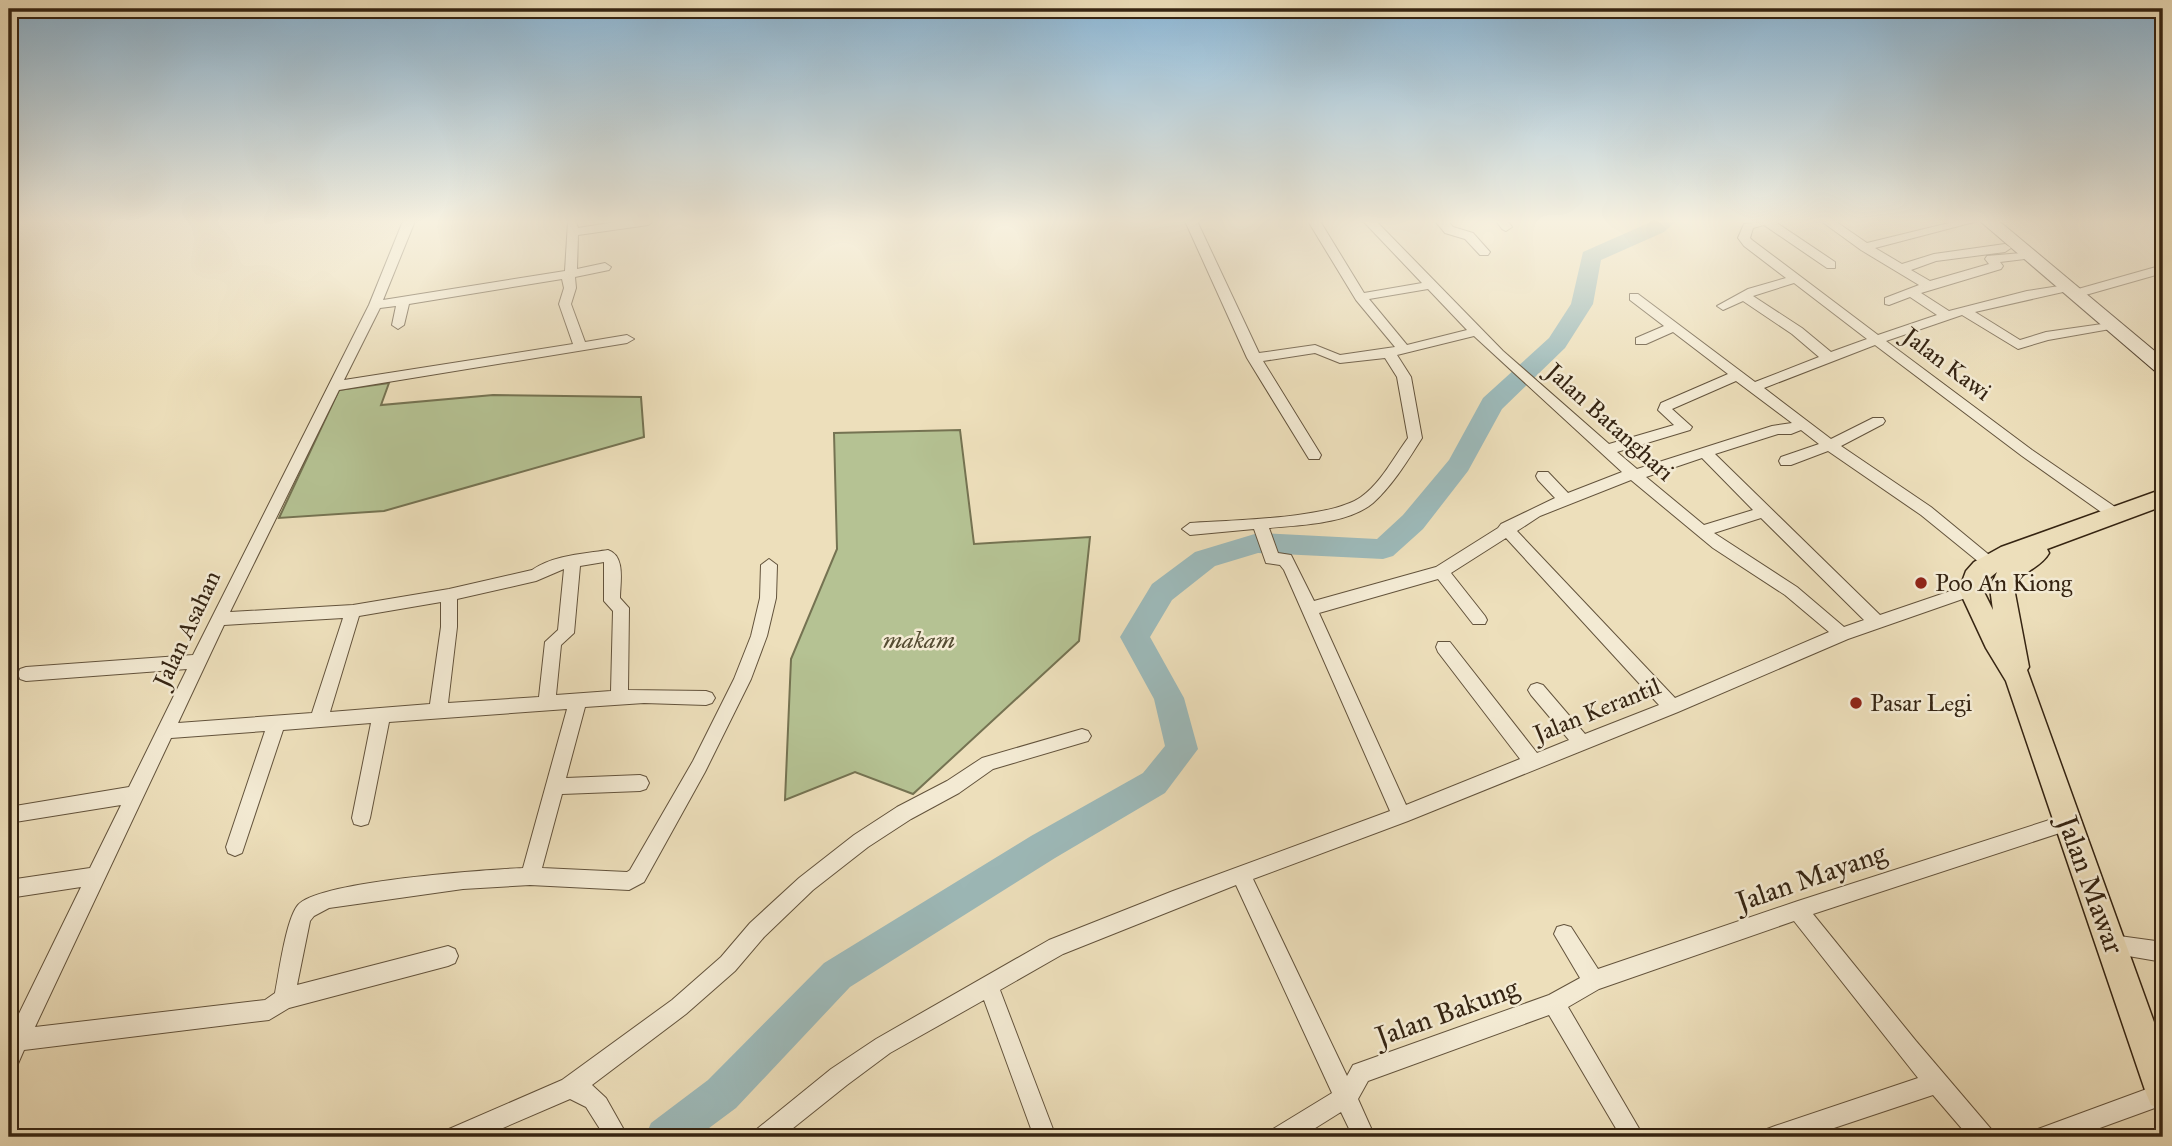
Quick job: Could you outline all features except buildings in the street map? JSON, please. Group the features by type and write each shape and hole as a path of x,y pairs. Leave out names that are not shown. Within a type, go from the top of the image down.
{"main road":[{"path":"2053,274 2163,368"},
{"name":"Jalan Mawar","path":"2018,678 1999,648 1971,590 1975,578 1991,563 2027,546 2056,538 2163,497"},
{"name":"Jalan Mawar","path":"2056,538 2007,575 2002,588 2018,678 2163,1093"}],"street":[{"name":"Jalan Asahan","path":"12,1046 387,274"},
{"path":"374,305 566,274"},
{"path":"569,274 570,288 565,304 580,346"},
{"path":"1218,274 1254,358 1314,454"},
{"path":"1191,528 1261,526 1339,513 1366,501 1385,481 1415,438 1404,377 1395,350 1346,274"},
{"name":"Jalan Batanghari","path":"1419,274 1475,332 1634,474 1702,531 1791,591 1842,634"},
{"name":"Jalan Kawi","path":"1789,274 2027,453 2116,515"},
{"path":"1909,274 1928,286"},
{"path":"1889,301 1968,274"},
{"path":"1754,387 1877,339 1963,310 2031,292 2072,290 2139,274"},
{"path":"1723,306 1795,279"},
{"path":"1360,298 1429,285"},
{"path":"1912,293 1947,315"},
{"path":"1744,296 1797,331 1829,358"},
{"path":"1634,297 1830,444 1926,511 1991,563"},
{"path":"398,325 402,301"},
{"path":"1963,310 2018,345 2046,336 2111,325"},
{"path":"1641,341 1674,327"},
{"path":"1254,358 1315,349 1324,350 1339,359 1475,332"},
{"path":"334,386 627,339"},
{"path":"1738,375 1666,406 1665,410 1764,512 1877,622"},
{"path":"1786,461 1878,421"},
{"path":"1309,609 1392,588 1441,572 1457,564 1506,528 1565,499 1634,474 1777,429 1791,429 1803,424"},
{"path":"1606,450 1685,428"},
{"path":"1543,477 1565,499"},
{"path":"1702,531 1764,512"},
{"path":"1261,526 1272,559 1284,558 1287,561 1401,815"},
{"path":"1506,528 1672,707"},
{"path":"219,619 353,611 449,595 536,575 548,567 608,556 612,560 612,601 621,608 619,698"},
{"path":"547,702 553,642 566,634 573,561"},
{"path":"284,999 301,917 314,904 327,899 463,880 530,876 618,882 637,876 734,696 769,605 772,581 769,565"},
{"path":"1441,572 1479,620"},
{"name":"Jalan Kerantil","path":"765,1137 839,1077 883,1046 1056,947 1582,743 1842,634 1971,590"},
{"path":"438,711 449,627 449,595"},
{"path":"318,721 353,611"},
{"path":"1444,647 1533,762"},
{"path":"26,674 199,661"},
{"path":"1536,690 1582,743"},
{"path":"166,731 276,725 382,714 578,700 706,698"},
{"path":"530,876 578,700"},
{"path":"360,818 382,714"},
{"path":"235,847 276,725"},
{"path":"457,1137 570,1088 679,1007 728,964 757,930 806,884 861,841 904,813 953,787 988,763 1082,736"},
{"path":"554,786 639,783"},
{"path":"9,815 136,794"},
{"name":"Jalan Mayang","path":"1575,992 1594,981 1798,910 2068,822"},
{"path":"9,889 96,876"},
{"path":"1241,876 1347,1096 1364,1137"},
{"path":"1798,910 1935,1083 1983,1137"},
{"path":"1564,934 1594,981"},
{"path":"2112,945 2163,952"},
{"path":"12,1046 268,1010 284,999 448,956"},
{"path":"988,984 1045,1137"},
{"name":"Jalan Bakung","path":"1281,1137 1347,1096 1361,1073 1554,1003 1575,992"},
{"path":"1554,1003 1633,1137"},
{"path":"1775,1137 1935,1083"},
{"path":"570,1088 582,1089 593,1097 616,1136"},
{"path":"2046,1137 2163,1093"}],"green space":[{"path":"389,383 381,405 493,395 641,397 644,437 384,511 279,518 339,390"},
{"name":"makam","path":"960,430 974,544 1090,537 1079,641 913,794 855,772 785,800 791,659 837,549 834,433"}],"waterway":[{"path":"665,1137 722,1094 837,975 1043,847 1154,783 1182,749 1169,698 1135,637 1162,592 1205,559 1258,543 1383,549 1413,522 1459,465 1492,404 1557,343 1582,304 1588,274"}],"place":[{"name":"Poo An Kiong","path":"1921,583"},
{"name":"Pasar Legi","path":"1856,703"}]}
